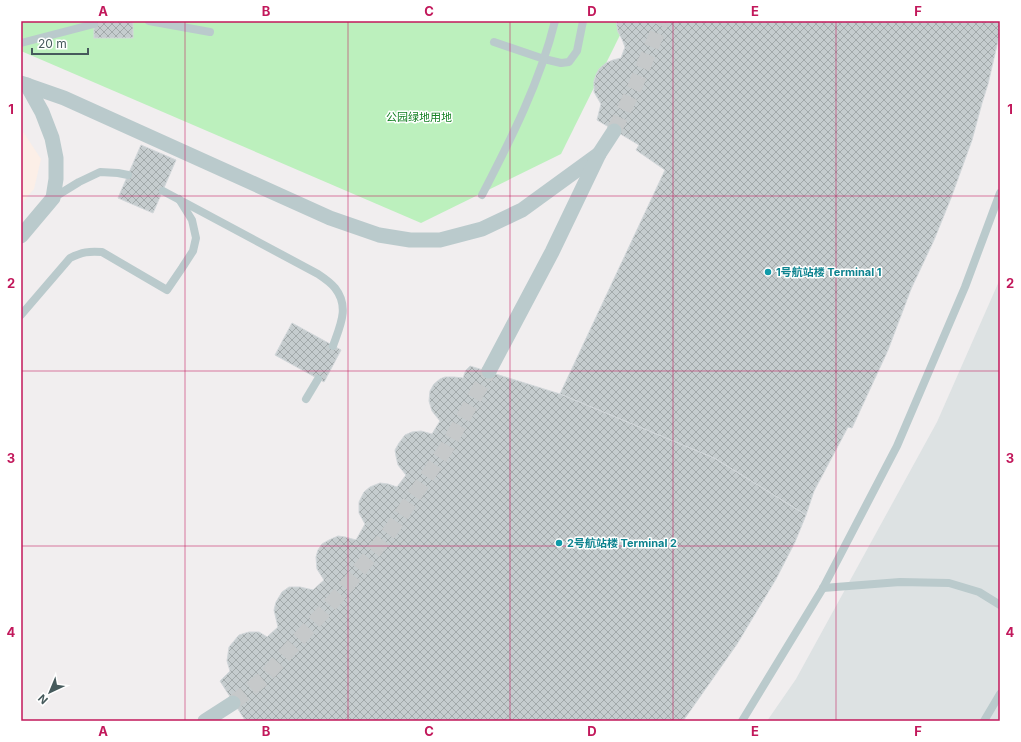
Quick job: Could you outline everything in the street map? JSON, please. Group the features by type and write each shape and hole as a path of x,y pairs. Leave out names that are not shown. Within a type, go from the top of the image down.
{"street":[{"path":"24,84 64,98 330,218 379,235 410,240 440,240 482,229 522,210 599,154"},
{"path":"21,236 53,198 56,179 56,158 52,138 42,112 24,84"},
{"path":"489,372 552,252 599,154 614,130"},
{"path":"204,721 234,703"}],"lane":[{"path":"149,21 210,32"},
{"path":"482,195 522,115 544,59 555,21"},
{"path":"494,42 544,59 561,63 569,62 577,51 583,21"},
{"path":"21,43 94,24"},
{"path":"53,198 79,182 100,172 118,172 128,175"},
{"path":"163,191 318,274 335,288 343,301 343,316 333,346"},
{"path":"742,721 823,588 896,446 965,287 1000,193"},
{"path":"21,315 70,258 91,251 102,252 167,290 193,251 196,238 192,220 179,199"},
{"path":"306,399 318,379"},
{"path":"823,588 900,582 949,583 979,592 1000,604"},
{"path":"984,721 1000,694"}],"shaded area":[{"path":"21,131 24,133 41,159 34,189 21,204"},
{"path":"1000,279 1000,721 767,721 796,679 937,422"}],"green space":[{"name":"公园绿地用地","path":"21,21 627,21 561,154 421,223 21,51"}],"building":[{"path":"94,21 133,21 133,38 94,38"},
{"name":"1号航站楼 Terminal 1","path":"616,21 1000,21 1000,32 988,84 972,140 951,198 934,240 911,289 888,350 852,428 848,427 814,491 806,515 714,458 560,394 665,170 636,150 639,145 597,120 601,104 594,92 594,81 596,75 599,69 606,63 621,58 625,47 618,32"},
{"path":"141,145 176,160 153,213 118,198"},
{"path":"292,323 341,350 324,382 275,355"},
{"name":"2号航站楼 Terminal 2","path":"470,366 560,394 714,458 806,515 795,542 776,579 737,644 683,721 244,721 245,720 220,681 230,671 227,661 229,647 239,635 249,632 259,632 267,637 278,627 274,610 276,602 282,592 289,587 300,587 313,590 324,580 317,569 316,557 322,544 338,536 356,540 365,524 359,513 359,502 364,492 370,487 380,483 397,487 406,475 398,465 396,456 395,450 399,443 405,435 412,432 421,431 432,434 440,421 432,411 429,401 430,391 434,384 445,377 463,378 466,370"}],"tunnel":[{"path":"614,131 634,89 662,21"},
{"path":"233,703 263,679 345,588 391,530 447,447 489,371"}],"place":[{"name":"1号航站楼 Terminal 1","path":"768,272"},
{"name":"2号航站楼 Terminal 2","path":"559,543"}]}
